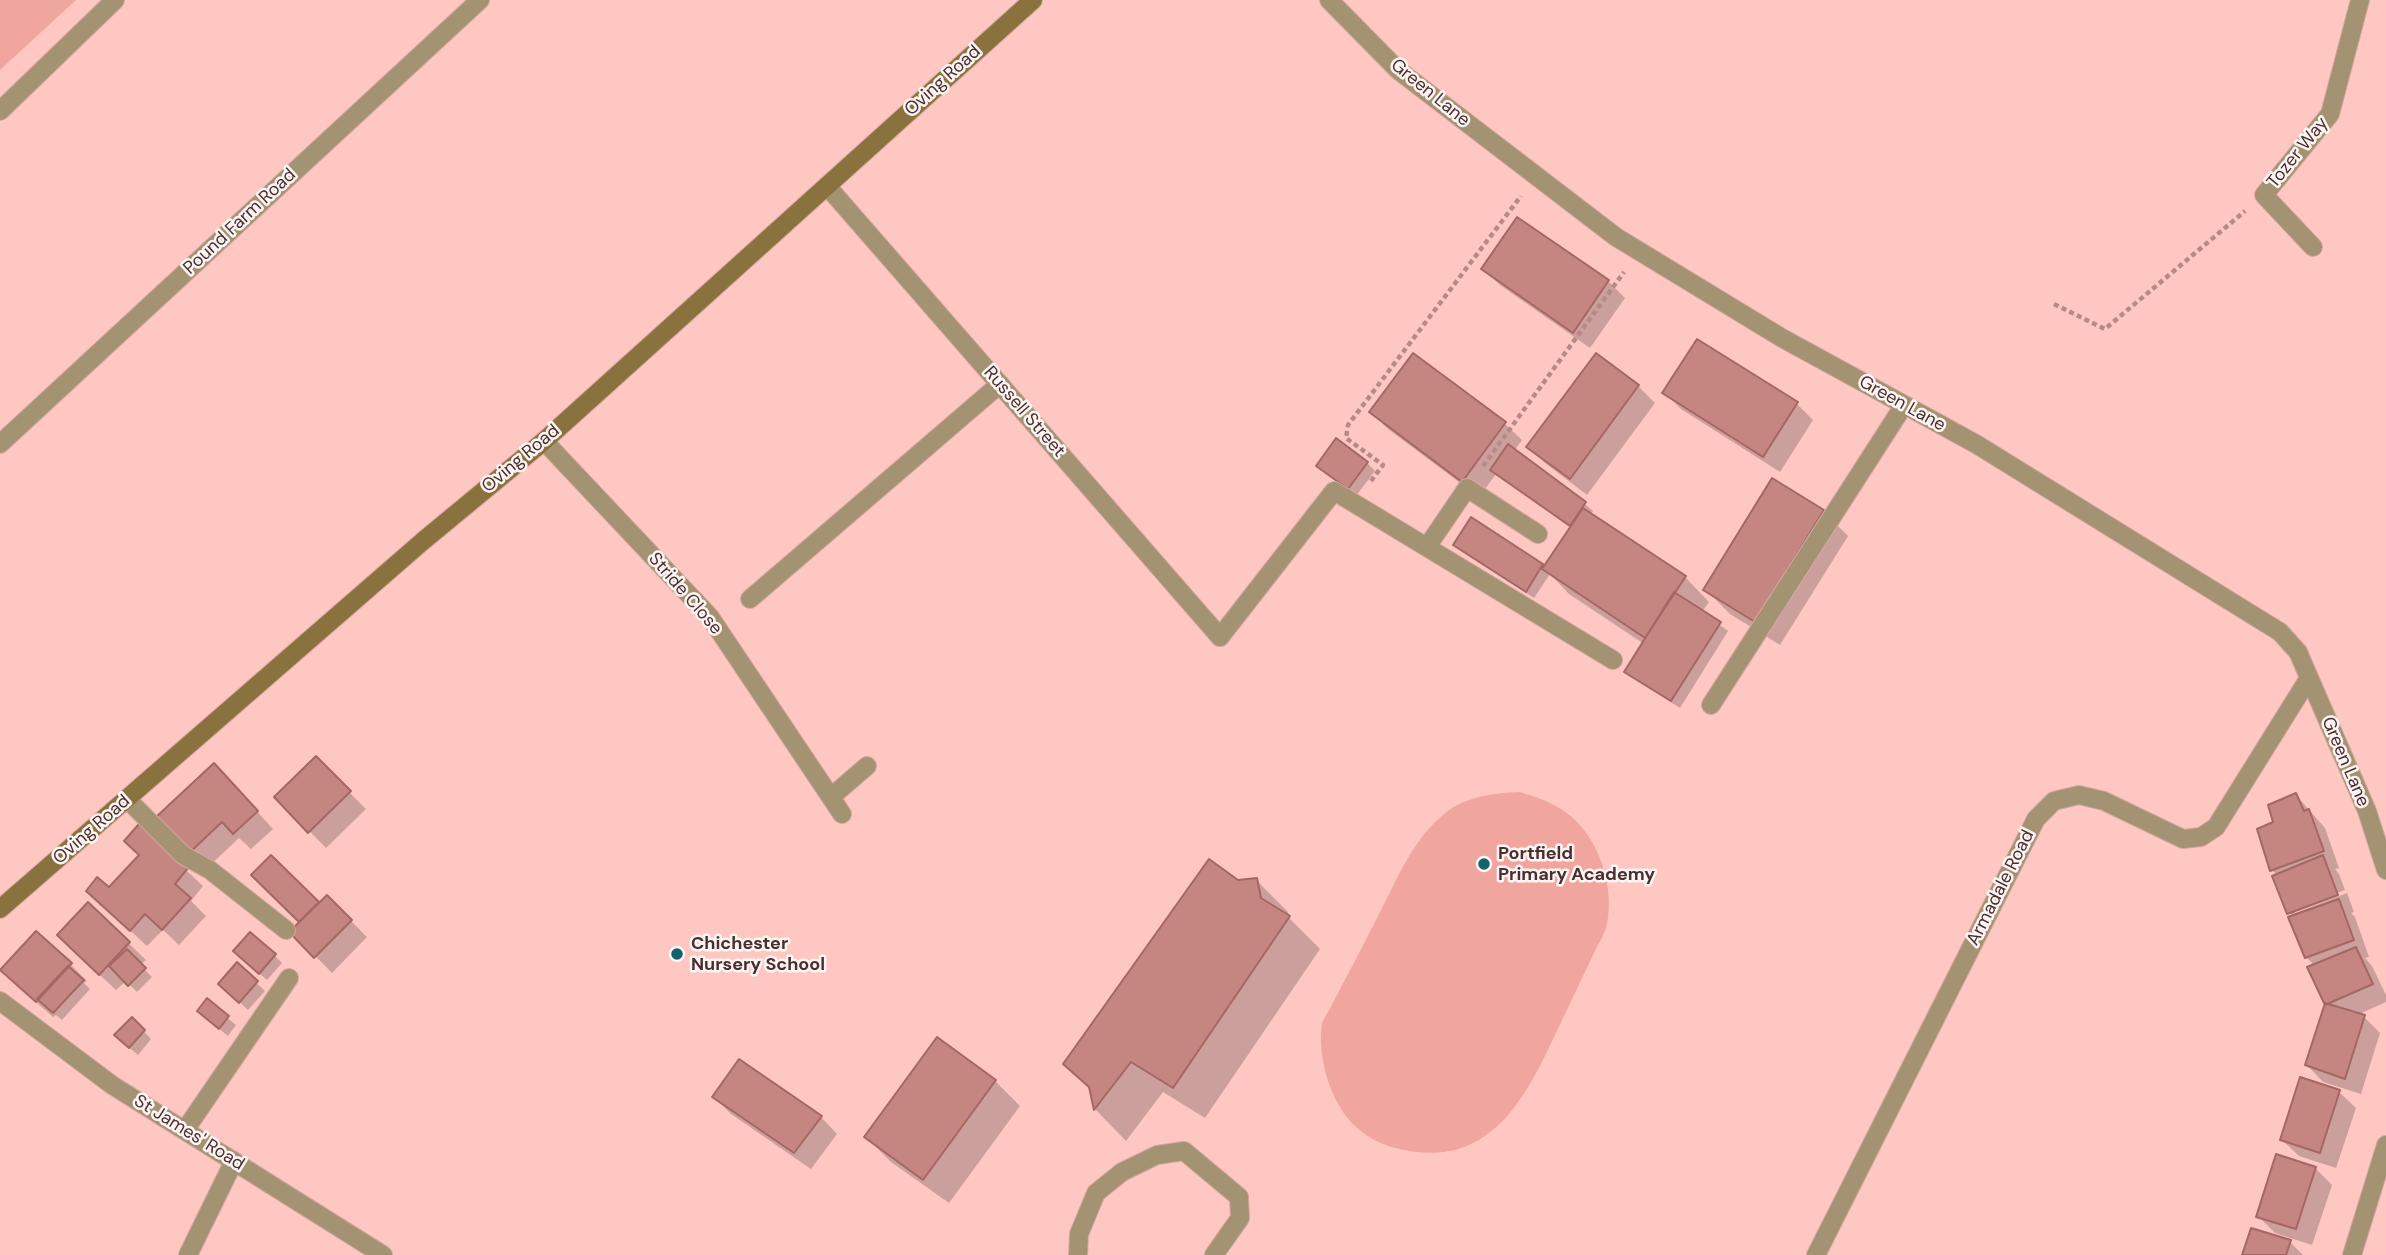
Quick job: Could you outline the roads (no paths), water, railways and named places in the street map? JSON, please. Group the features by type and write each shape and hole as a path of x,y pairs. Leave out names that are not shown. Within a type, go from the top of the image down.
{"main road":[{"name":"Oving Road","path":"0,909 423,541 544,441 1033,0"}],"street":[{"path":"0,111 115,0"},
{"name":"Pound Farm Road","path":"0,444 480,0"},
{"name":"Green Lane","path":"1329,0 1398,70 1616,237 1782,338 1976,444 2280,632 2298,652 2367,811 2386,870"},
{"name":"Tozer Way","path":"2313,247 2264,195 2330,114 2360,0"},
{"name":"Russell Street","path":"827,186 1220,637 1334,491 1427,547"},
{"path":"750,599 1000,384"},
{"path":"1711,705 1904,405"},
{"name":"Stride Close","path":"544,441 710,617 842,814"},
{"path":"1538,534 1467,488 1427,547 1613,660"},
{"name":"Armadale Road","path":"1816,1255 2036,819 2054,801 2079,795 2104,801 2183,839 2201,837 2216,827 2309,678"},
{"path":"831,797 867,766"},
{"path":"127,800 183,855 210,870 286,930"},
{"path":"185,1130 289,978"},
{"name":"St James' Road","path":"0,1001 112,1085 383,1255"},
{"path":"2352,1255 2386,1145"},
{"path":"1078,1255 1079,1234 1096,1193 1122,1171 1157,1154 1184,1151 1238,1197 1240,1218 1214,1255"},
{"path":"188,1255 234,1161"}],"place":[{"name":"Portfield Primary Academy","path":"1484,864"},
{"name":"Chichester Nursery School","path":"677,954"}]}
